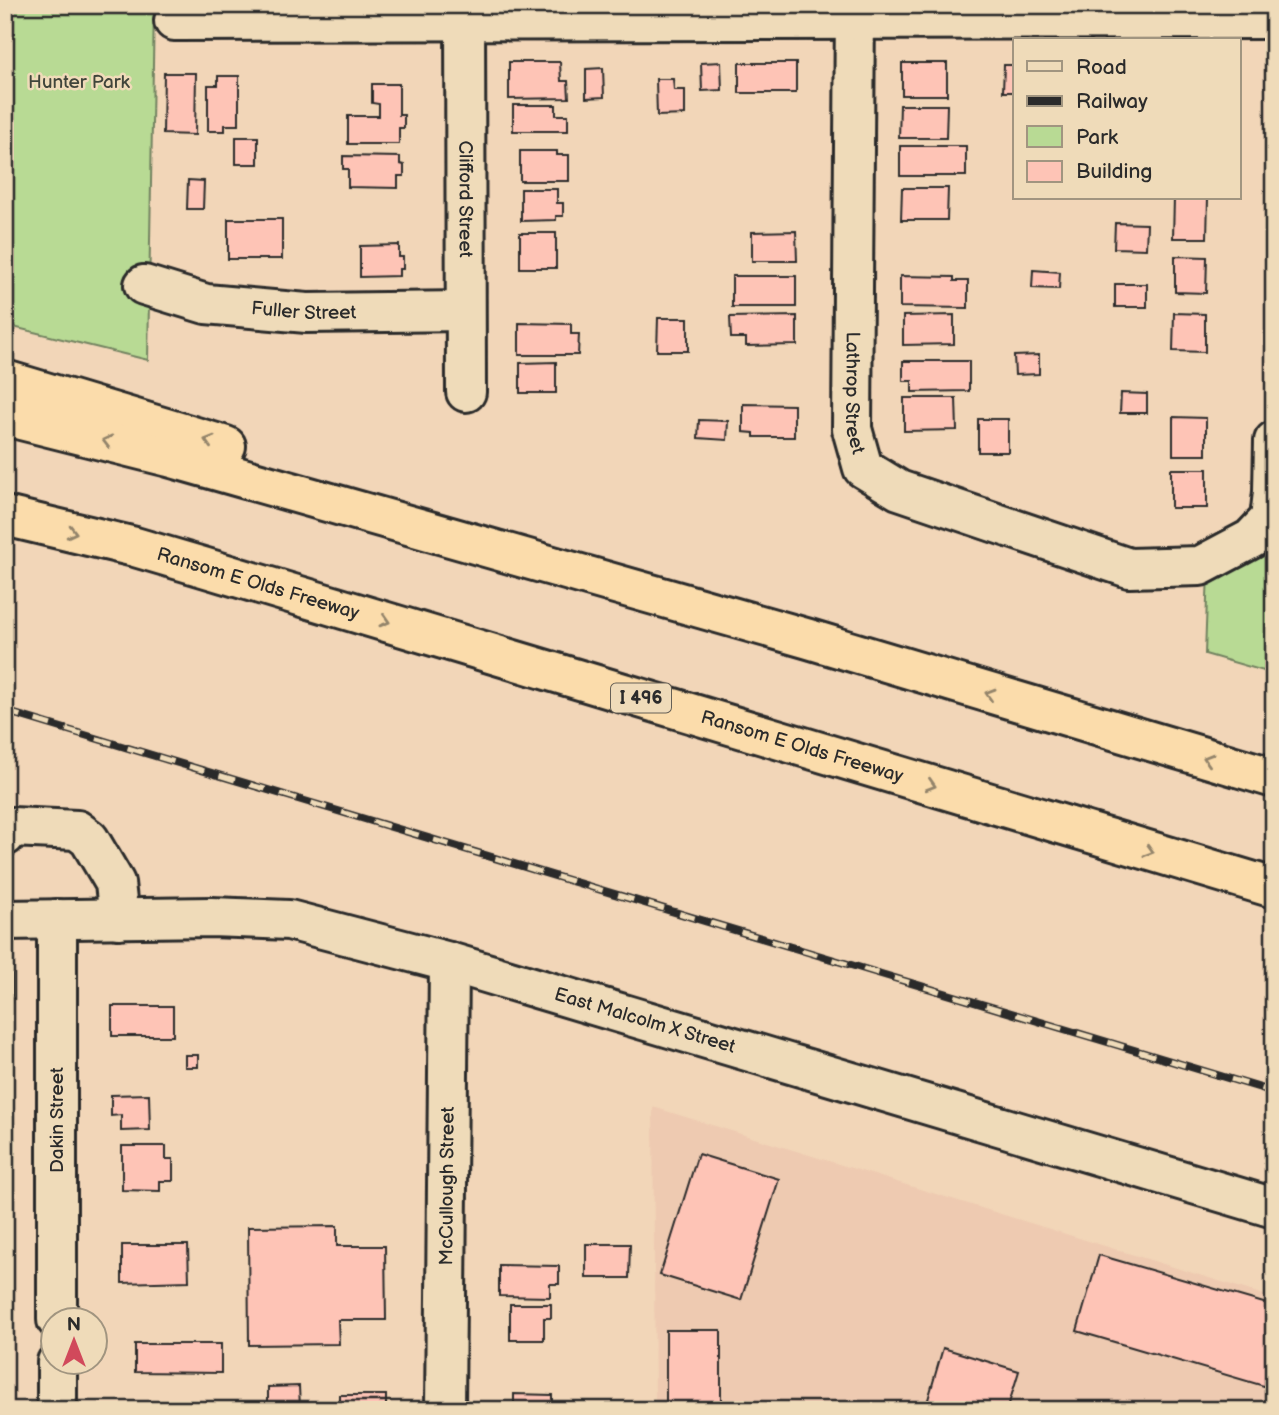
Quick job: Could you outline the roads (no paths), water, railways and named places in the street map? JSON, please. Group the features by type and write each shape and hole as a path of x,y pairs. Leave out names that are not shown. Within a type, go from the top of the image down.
{"highway":[{"path":"5,380 524,538 809,639"},
{"path":"5,415 169,457 809,639 1274,778"},
{"name":"Ransom E Olds Freeway","path":"5,516 203,567 1274,888"}],"street":[{"path":"174,21 465,13 855,13 1274,19"},
{"name":"Clifford Street","path":"465,13 466,392"},
{"name":"Lathrop Street","path":"855,13 852,429 863,468 899,490 1129,568 1200,566 1251,539 1270,519 1274,441"},
{"name":"Fuller Street","path":"144,285 206,304 306,313 465,311"},
{"path":"5,836 12,827 77,830 89,839 116,883 119,919"},
{"name":"East Malcolm X Street","path":"5,920 211,917 289,920 449,962 1274,1208"},
{"name":"Dakin Street","path":"57,919 57,1306"},
{"name":"McCullough Street","path":"445,1410 449,962"},
{"path":"57,1376 57,1410"}],"railway":[{"path":"5,711 1274,1092"}],"park label":[{"name":"Hunter Park","path":"79,82"}]}
